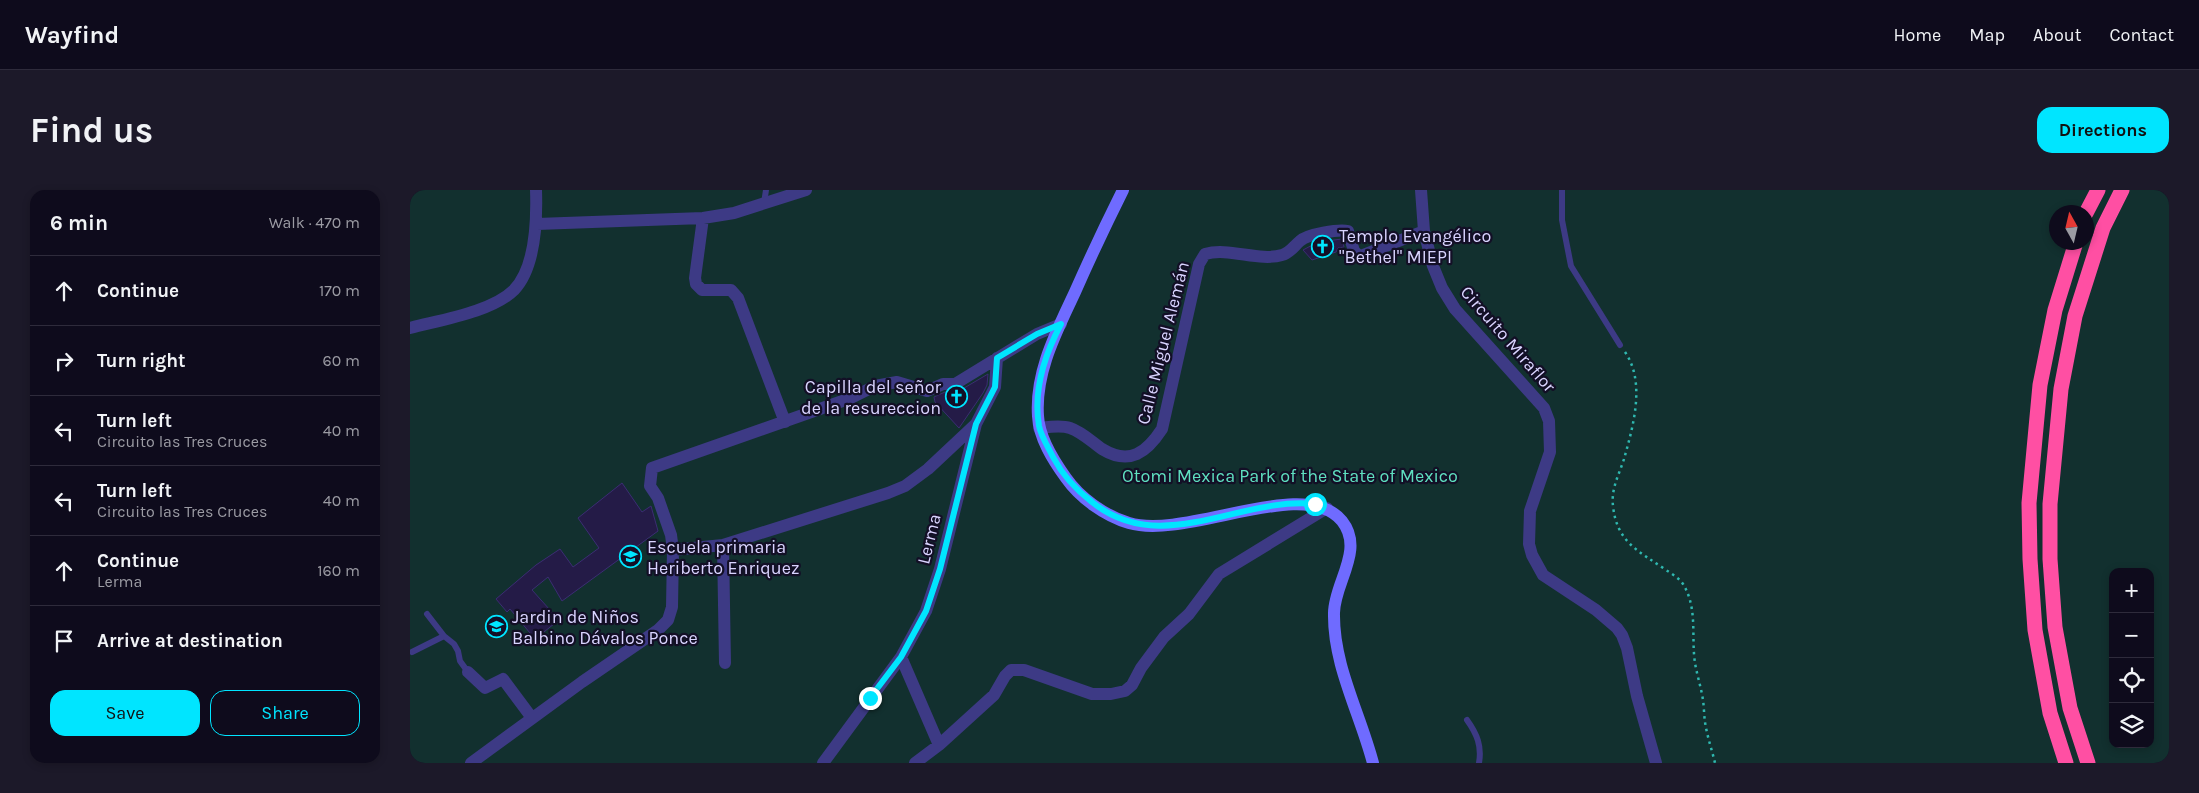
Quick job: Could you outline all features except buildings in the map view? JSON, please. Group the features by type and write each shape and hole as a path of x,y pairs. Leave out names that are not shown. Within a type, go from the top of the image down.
{"highway":[{"path":"2090,205 2098,190"},
{"path":"2088,763 2070,708 2055,627 2050,558 2050,504 2061,389 2076,316 2103,228 2122,190"},
{"path":"2066,763 2050,713 2035,630 2030,559 2029,503 2040,385 2055,310 2074,250"}],"main road":[{"path":"1123,190 1052,340 1041,373 1038,414 1040,428 1058,467 1073,488 1112,517 1130,524 1146,526 1182,524 1276,505 1302,503 1327,508 1342,521 1348,531 1351,543 1347,566 1334,611 1334,639 1339,662 1374,763"}],"street":[{"path":"410,328 475,310 498,301 514,290 525,274 537,224 536,190"},
{"path":"537,224 703,218 734,213 806,190"},
{"name":"Circuito Miraflor","path":"1421,190 1424,231 1433,266 1442,288 1455,308 1544,408 1550,422 1550,452 1530,511 1529,544 1532,555 1543,575 1596,610 1617,628 1622,635 1627,648 1636,696 1656,763"},
{"path":"703,218 695,278 696,284 702,290 731,290 738,298 785,422"},
{"name":"Calle Miguel Alemán","path":"1040,428 1070,428 1103,449 1120,457 1142,453 1156,439 1162,429 1199,264 1205,254 1218,252 1270,257 1281,255 1288,252 1301,239 1341,229 1348,231 1354,251 1359,256 1424,231"},
{"path":"471,763 658,630 668,620 672,607 672,535 658,498 650,486 652,468 851,398 875,386 897,382 927,391 943,384 954,384 1037,334 1061,324"},
{"path":"673,550 723,545 888,494 905,486 928,469 976,424 995,387 997,358"},
{"name":"Lerma","path":"823,763 901,657 926,611 940,569 976,424"},
{"path":"915,763 939,745 994,695 1005,676 1011,670 1024,670 1092,694 1111,694 1125,691 1132,686 1141,668 1164,637 1189,614 1219,574 1327,508"},
{"path":"723,545 725,662"},
{"path":"901,657 939,745"},
{"path":"468,672 485,688 503,679 532,718"}],"lane":[{"path":"763,205 766,190"},
{"path":"1562,190 1562,220 1571,266 1620,345"},
{"path":"427,614 458,651 460,661 468,672"},
{"path":"412,652 444,636"},
{"path":"1467,720 1474,731 1480,747 1479,763"}],"path":[{"path":"1620,345 1631,361 1636,379 1634,412 1623,460 1612,489 1617,526 1626,542 1636,552 1678,579 1683,584 1689,598 1693,621 1695,662 1703,700 1705,724 1715,763"}],"green space":[{"name":"Otomi Mexica Park of the State of Mexico","path":"410,190 2169,190 2169,763 410,763"}],"place":[{"name":"Templo Evangélico \"Bethel\" MIEPI","path":"1323,246"},
{"name":"Capilla del señor de la resureccion","path":"957,397"},
{"name":"Escuela primaria Heriberto Enriquez","path":"631,557"},
{"name":"Jardin de Niños Balbino Dávalos Ponce","path":"496,627"}],"route":[{"path":"870,698 901,657 926,611 940,569 976,424 995,387 997,358 1037,334 1061,324 1052,340 1041,373 1039,389 1038,414 1040,428 1048,449 1073,488 1112,517 1130,524 1146,526 1182,524 1276,505 1315,504"}]}
